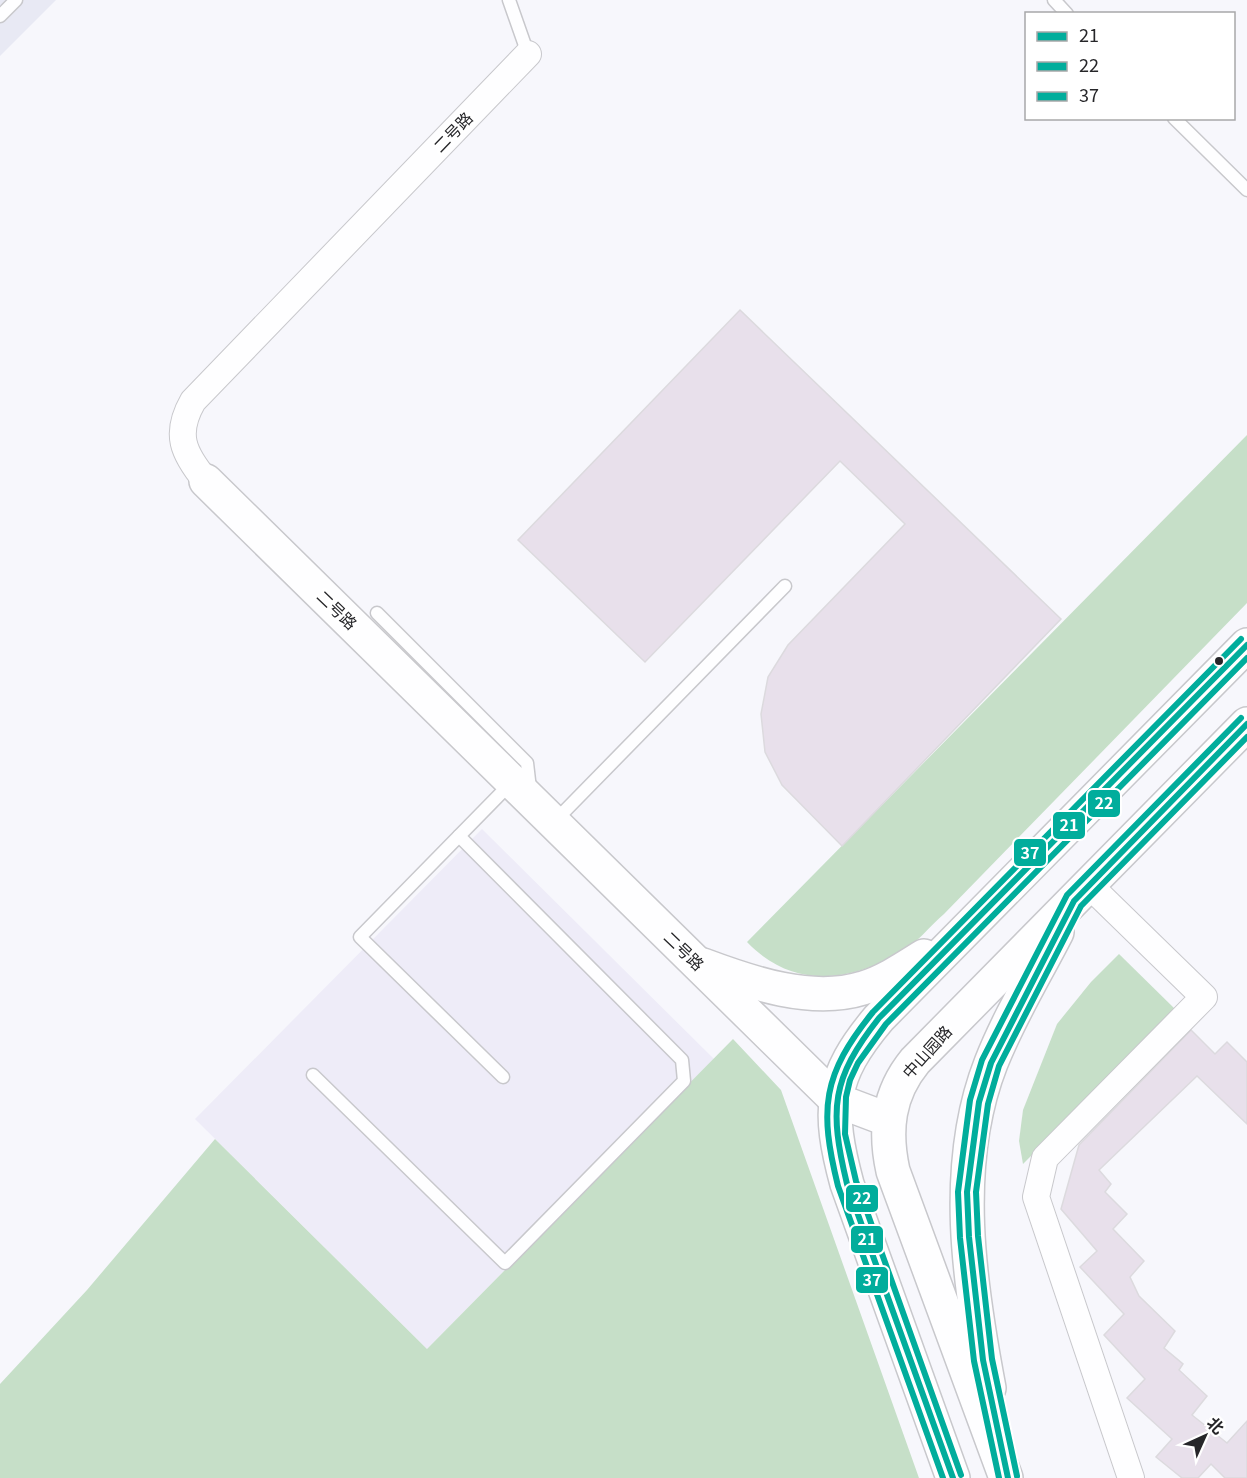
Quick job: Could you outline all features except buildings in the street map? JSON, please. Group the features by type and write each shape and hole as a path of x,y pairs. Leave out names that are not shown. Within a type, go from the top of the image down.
{"main road":[{"name":"二号路","path":"206,481 836,1100 889,1120"},
{"path":"953,1478 847,1184 837,1144 836,1100 841,1077 851,1052 879,1018 1247,645"},
{"name":"中山园路","path":"1007,1478 893,1171 888,1148 893,1097 902,1077 915,1061 1247,724"},
{"path":"1007,1478 983,1360 973,1281 967,1192 971,1150 979,1102 991,1063 1081,893"},
{"path":"696,963 771,986 836,993 862,989 886,978 969,927"}],"street":[{"name":"二号路","path":"206,481 184,448 181,432 185,415 193,400 528,54"},
{"path":"1081,893 1204,997 1045,1158 1036,1197 1131,1478"}],"lane":[{"path":"0,16 16,0"},
{"path":"509,0 528,54"},
{"path":"1054,0 1065,12"},
{"path":"1176,120 1247,190"},
{"path":"503,1077 360,937 459,836 532,802 785,586"},
{"path":"376,612 527,763 532,802"},
{"path":"313,1075 505,1263 684,1081 682,1060 459,836"}],"shaded area":[{"path":"0,0 56,0 0,56"},
{"path":"482,829 714,1059 427,1349 195,1119"}],"green space":[{"path":"1247,435 1247,603 944,914 917,941 899,954 859,971 839,975 800,974 764,957 747,942"},
{"path":"1119,954 1176,1010 1023,1164 1019,1141 1023,1110 1057,1024 1091,982"},
{"path":"733,1039 781,1090 919,1478 0,1478 0,1384 87,1290 215,1139 427,1349"}],"transit line":[{"name":"37","path":"943,1478 838,1186 828,1135 827,1114 829,1094 835,1074 843,1055 873,1012 1241,639"},
{"name":"21","path":"953,1478 847,1184 841,1158 837,1115 838,1096 843,1078 851,1059 879,1018 1247,645"},
{"name":"22","path":"961,1475 856,1181 845,1134 846,1097 850,1080 858,1063 886,1024 1247,658"},
{"name":"37","path":"999,1478 974,1361 960,1238 958,1192 970,1100 982,1060 1067,895 1241,718"},
{"name":"21","path":"1008,1478 983,1360 969,1237 967,1192 979,1102 991,1063 1074,901 1247,724"},
{"name":"22","path":"1017,1476 992,1359 978,1236 976,1192 988,1104 999,1066 1081,906 1247,737"}]}
